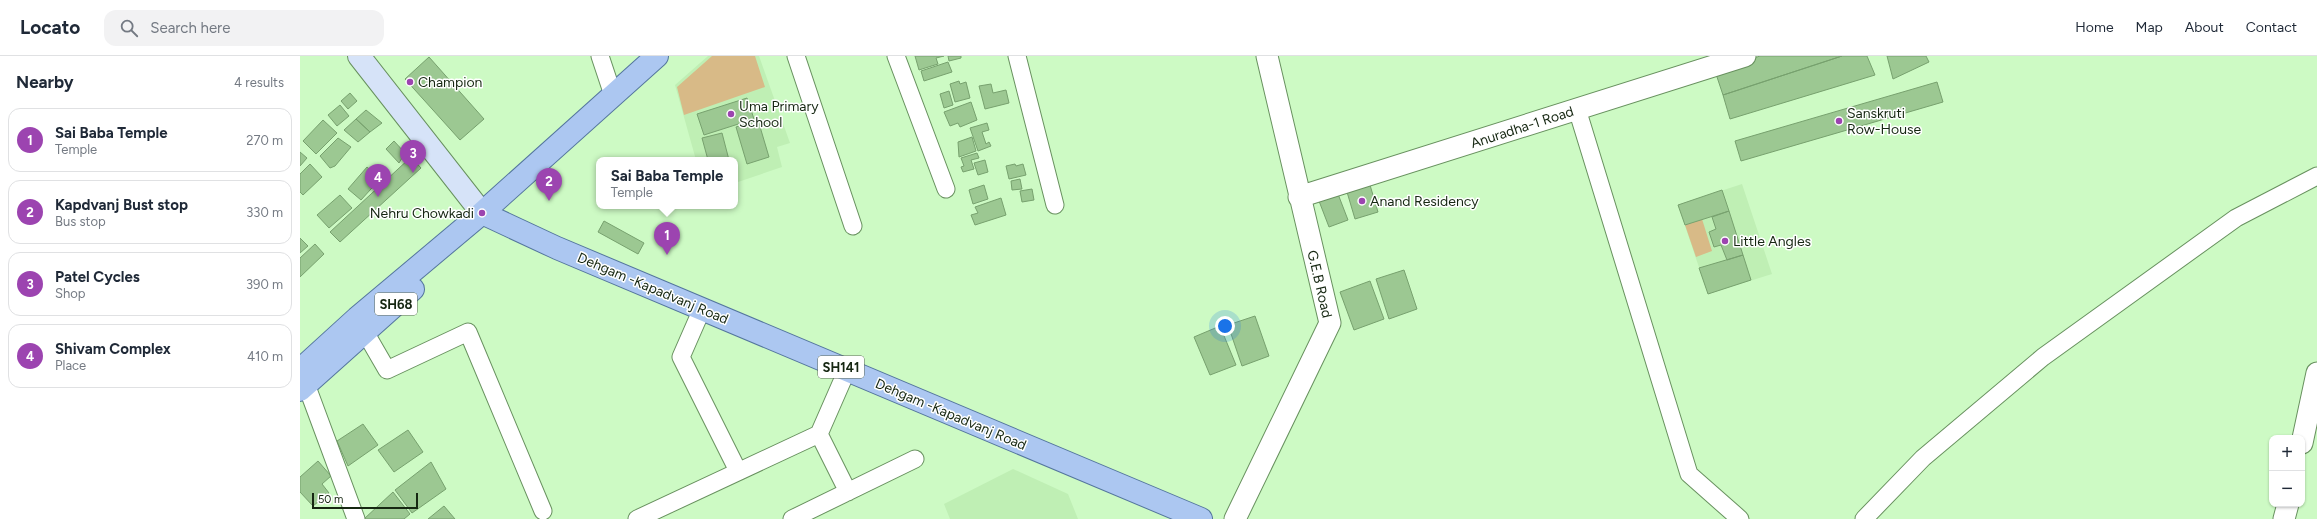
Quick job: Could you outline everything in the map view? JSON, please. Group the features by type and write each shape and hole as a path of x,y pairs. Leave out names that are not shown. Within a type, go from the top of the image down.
{"main road":[{"path":"359,56 487,215"},
{"name":"SH68","path":"302,381 365,332 613,95 657,56"},
{"name":"SH68","path":"302,381 357,318 487,215"},
{"name":"Dehgam -Kapadvanj Road","path":"487,215 558,248 1201,519"}],"street":[{"path":"600,56 613,95"},
{"path":"796,56 853,226"},
{"path":"896,56 946,189"},
{"path":"1017,56 1055,204"},
{"name":"G.E.B Road","path":"1235,519 1330,323 1299,197 1267,56"},
{"name":"Anuradha-1 Road","path":"1299,197 1745,56"},
{"path":"1577,109 1689,474 1740,519"},
{"path":"1864,519 1923,458 2043,357 2236,218 2317,176"},
{"path":"702,309 681,357 738,471"},
{"path":"365,332 386,370 468,332 543,511"},
{"path":"637,519 819,434 847,370"},
{"path":"2304,435 2317,373"},
{"path":"302,381 356,519"},
{"path":"819,434 848,492"},
{"path":"792,519 915,459"},
{"path":"2284,519 2287,507"}],"shaded area":[{"name":"Uma Primary School","path":"708,56 759,56 790,143 777,147 782,167 738,182 738,157 695,157 675,85"},
{"path":"712,56 755,56 765,87 684,115 677,87"},
{"name":"Little Angles","path":"1742,184 1772,274 1708,294 1678,205"},
{"path":"1702,219 1712,251 1696,257 1685,225"},
{"path":"1013,469 1068,494 1078,519 950,519 944,504"}],"building":[{"path":"915,56 944,56 936,58 938,64 919,70"},
{"path":"948,56 961,56 961,58 949,61"},
{"path":"1760,56 1842,56 1723,95 1715,71"},
{"name":"Sanskruti Row-House","path":"1842,56 1867,56 1875,75 1730,119 1723,95"},
{"name":"Sanskruti Row-House","path":"1887,56 1926,56 1929,62 1893,79"},
{"path":"429,57 484,119 460,140 405,79"},
{"path":"948,62 952,72 924,81 921,71"},
{"path":"959,81 960,84 966,82 970,98 955,102 950,84"},
{"name":"Sanskruti Row-House","path":"1937,82 1943,102 1741,161 1735,141"},
{"path":"991,84 993,93 1006,90 1009,103 985,109 979,86"},
{"path":"949,91 953,105 944,108 940,94"},
{"path":"350,93 357,101 348,109 341,101"},
{"path":"747,98 754,119 704,135 697,114"},
{"path":"971,102 977,120 960,127 958,123 950,126 944,112"},
{"path":"340,105 349,116 337,126 328,115"},
{"path":"366,110 382,123 370,132 356,119"},
{"path":"356,119 370,132 358,142 344,130"},
{"path":"323,120 337,133 316,154 303,141"},
{"path":"758,120 769,157 747,164 736,127"},
{"path":"987,123 989,130 982,132 986,144 989,142 991,146 978,151 970,128"},
{"path":"722,133 728,157 707,157 702,138"},
{"path":"972,137 976,151 959,157 958,142"},
{"path":"338,138 351,147 335,166 330,168 320,156"},
{"path":"394,141 405,153 399,163 386,149"},
{"path":"300,152 307,158 300,166"},
{"path":"977,153 979,158 971,160 974,169 963,172 961,167 964,166 961,158"},
{"path":"411,157 421,168 340,242 330,232"},
{"path":"985,160 988,172 978,175 974,163"},
{"path":"310,164 322,177 303,195 300,192 300,174"},
{"path":"1015,164 1016,166 1023,164 1026,175 1009,179 1006,166"},
{"path":"367,167 380,179 361,200 348,189"},
{"path":"1020,179 1022,189 1012,190 1011,181"},
{"path":"984,185 988,199 973,204 969,190"},
{"name":"Anand Residency","path":"1370,185 1378,212 1355,219 1347,192"},
{"path":"1032,189 1034,200 1022,202 1020,191"},
{"path":"1722,190 1729,211 1685,225 1678,205"},
{"name":"Anand Residency","path":"1338,194 1348,220 1329,227 1319,201"},
{"path":"340,195 352,208 329,228 317,215"},
{"path":"1001,198 1006,215 975,225 971,215 978,213 975,207"},
{"path":"1729,211 1743,255 1727,260 1721,245 1714,247 1709,232 1716,229 1712,217"},
{"path":"604,221 644,243 638,254 598,232"},
{"path":"300,238 308,246 300,253"},
{"path":"315,244 324,254 300,277 300,258"},
{"path":"1743,255 1751,280 1708,294 1699,268"},
{"path":"1404,270 1417,309 1389,319 1376,279"},
{"path":"1370,281 1384,319 1354,330 1340,292"},
{"path":"1255,316 1269,356 1242,366 1228,325"},
{"path":"1220,326 1236,365 1210,375 1194,337"},
{"path":"363,424 378,445 348,466 337,441"},
{"path":"408,430 423,452 394,472 378,450"},
{"path":"318,461 331,476 322,484 329,493 313,506 300,492 300,477"},
{"path":"431,462 446,489 412,513 395,490"},
{"path":"393,492 410,514 404,519 364,519"},
{"path":"444,506 455,519 428,519"}],"place":[{"name":"Champion","path":"410,82"},
{"name":"Uma Primary School","path":"731,114"},
{"name":"Sanskruti Row-House","path":"1839,121"},
{"name":"Patel Cycles","path":"413,173"},
{"name":"Shivam Complex","path":"378,197"},
{"name":"Kapdvanj Bust stop","path":"549,201"},
{"name":"Anand Residency","path":"1362,201"},
{"name":"Nehru Chowkadi","path":"482,213"},
{"name":"Little Angles","path":"1725,241"},
{"name":"Sai Baba Temple","path":"667,255"}]}
